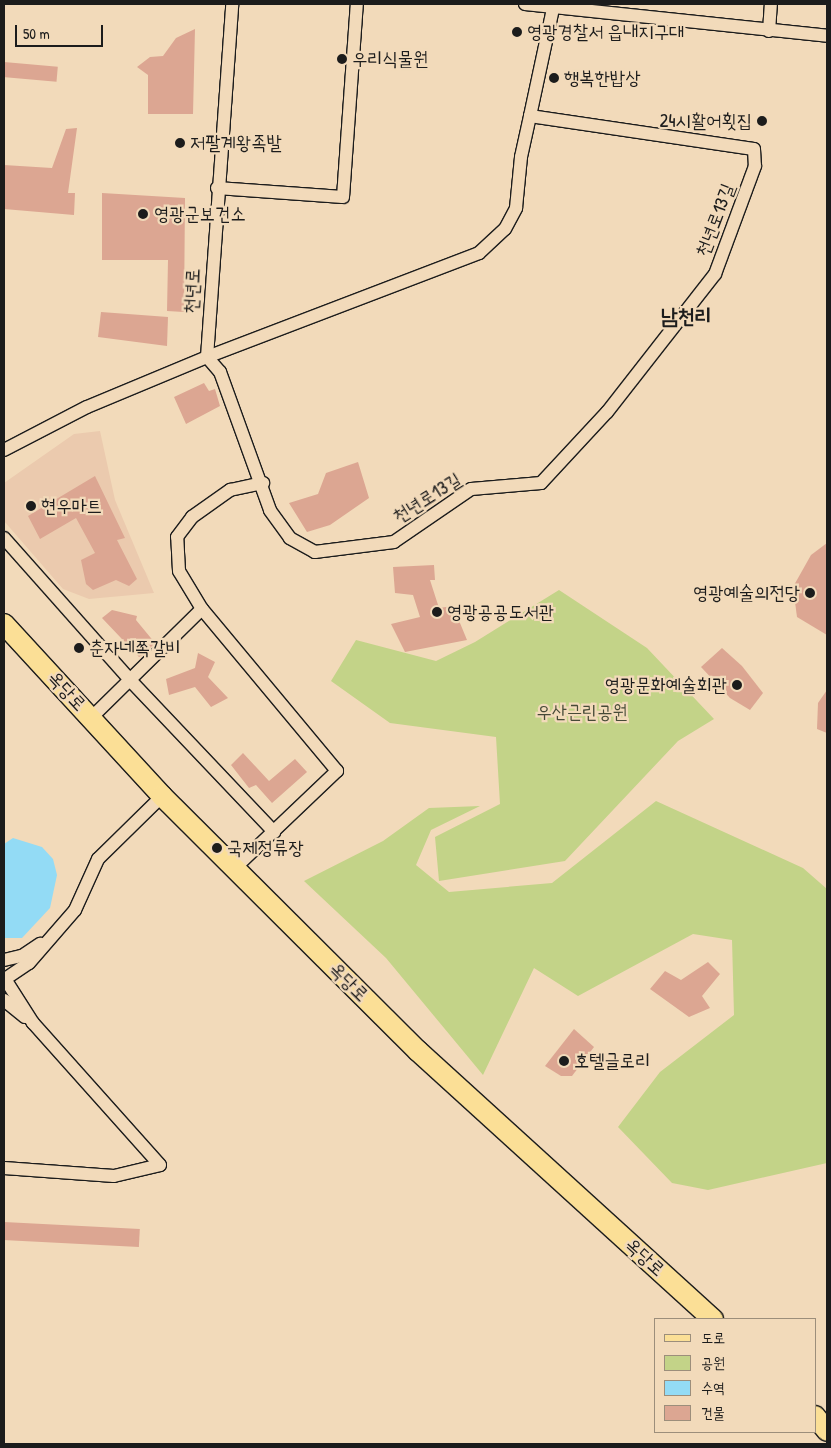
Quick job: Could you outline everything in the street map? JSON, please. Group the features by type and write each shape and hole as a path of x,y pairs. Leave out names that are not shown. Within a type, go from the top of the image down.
{"main road":[{"name":"옥당로","path":"4,624 92,717 162,796 418,1051 712,1318"},
{"path":"816,1417 827,1431"}],"street":[{"name":"천년로","path":"207,357 217,188 232,4"},
{"path":"217,188 343,197 356,4"},
{"path":"525,4 554,5 769,31 827,36"},
{"path":"769,31 771,4"},
{"path":"4,450 87,406 207,357 479,253 505,229 516,208 530,116 554,5"},
{"name":"천년로13길","path":"207,357 220,372 263,483 270,510 290,538 316,552 394,542 471,489 541,483 607,412 715,274 755,166 754,149 530,116"},
{"path":"235,868 337,771 202,609 179,571 177,538 192,517 230,490 263,483"},
{"path":"4,538 129,679 274,832"},
{"path":"92,717 202,609"},
{"path":"6,981 29,963 75,910 98,858 162,796"},
{"path":"4,1168 114,1176 160,1165 33,1023 6,981 4,962 22,956 51,937"},
{"path":"4,1000 33,1023"}],"shaded area":[{"path":"100,431 115,500 154,593 89,599 63,589 4,521 4,483 74,434"}],"green space":[{"name":"우산근린공원","path":"559,590 647,648 714,719 678,741 565,861 439,881 435,837 500,804 496,737 390,723 331,681 356,640 436,661 475,642"},
{"path":"656,801 803,868 827,889 827,1163 708,1190 672,1183 618,1127 660,1072 734,1015 732,940 693,934 578,996 534,968 483,1075 386,958 304,881 383,841 429,808 480,806 431,830 416,865 449,892 552,883"}],"water":[{"path":"13,838 42,847 53,859 57,875 50,908 22,938 4,938 4,844"}],"building":[{"path":"195,29 193,114 148,114 148,75 137,67 150,57 163,56 176,38"},
{"path":"4,62 58,67 56,82 4,77"},
{"path":"77,128 68,193 75,193 74,215 4,209 4,165 52,168 66,129"},
{"name":"영광군보건소","path":"102,193 185,198 184,312 167,311 168,260 102,260"},
{"path":"101,312 168,317 167,346 98,337"},
{"path":"204,383 209,391 215,389 220,406 186,424 174,397"},
{"path":"358,462 369,498 330,525 307,532 289,503 318,494 326,473"},
{"path":"95,476 125,538 117,540 137,579 129,586 116,580 93,590 86,584 81,560 95,553 76,518 40,539 28,516"},
{"name":"영광예술의전당","path":"827,543 827,635 797,617 793,587 811,555"},
{"name":"영광공공도서관","path":"434,565 435,580 430,580 439,608 453,606 467,640 405,652 391,624 420,617 413,595 395,593 393,567"},
{"path":"112,610 137,616 136,620 155,643 144,654 139,657 102,618"},
{"name":"영광문화예술회관","path":"722,648 742,666 763,693 750,710 730,698 701,667"},
{"path":"198,653 215,662 208,677 228,698 211,707 195,687 169,695 166,679 195,668"},
{"path":"827,690 827,733 817,729 818,703"},
{"path":"243,753 269,781 295,759 307,772 272,803 256,785 249,788 231,765"},
{"path":"708,962 720,974 702,996 710,1008 689,1017 650,989 665,971 681,980"},
{"path":"574,1029 594,1047 572,1076 561,1076 545,1066"},
{"path":"4,1222 140,1229 139,1247 4,1240"}],"place":[{"name":"영광경찰서 읍내지구대","path":"517,32"},
{"name":"우리식물원","path":"342,59"},
{"name":"행복한밥상","path":"554,78"},
{"name":"24시활어횟집","path":"762,121"},
{"name":"저팔계왕족발","path":"180,143"},
{"name":"영광군보건소","path":"143,214"},
{"name":"현우마트","path":"31,506"},
{"name":"영광예술의전당","path":"810,593"},
{"name":"영광공공도서관","path":"437,612"},
{"name":"춘자네쪽갈비","path":"79,648"},
{"name":"영광문화예술회관","path":"737,685"},
{"name":"국제정류장","path":"217,848"},
{"name":"호텔글로리","path":"564,1061"}],"district":[{"name":"남천리","path":"686,316"}]}
